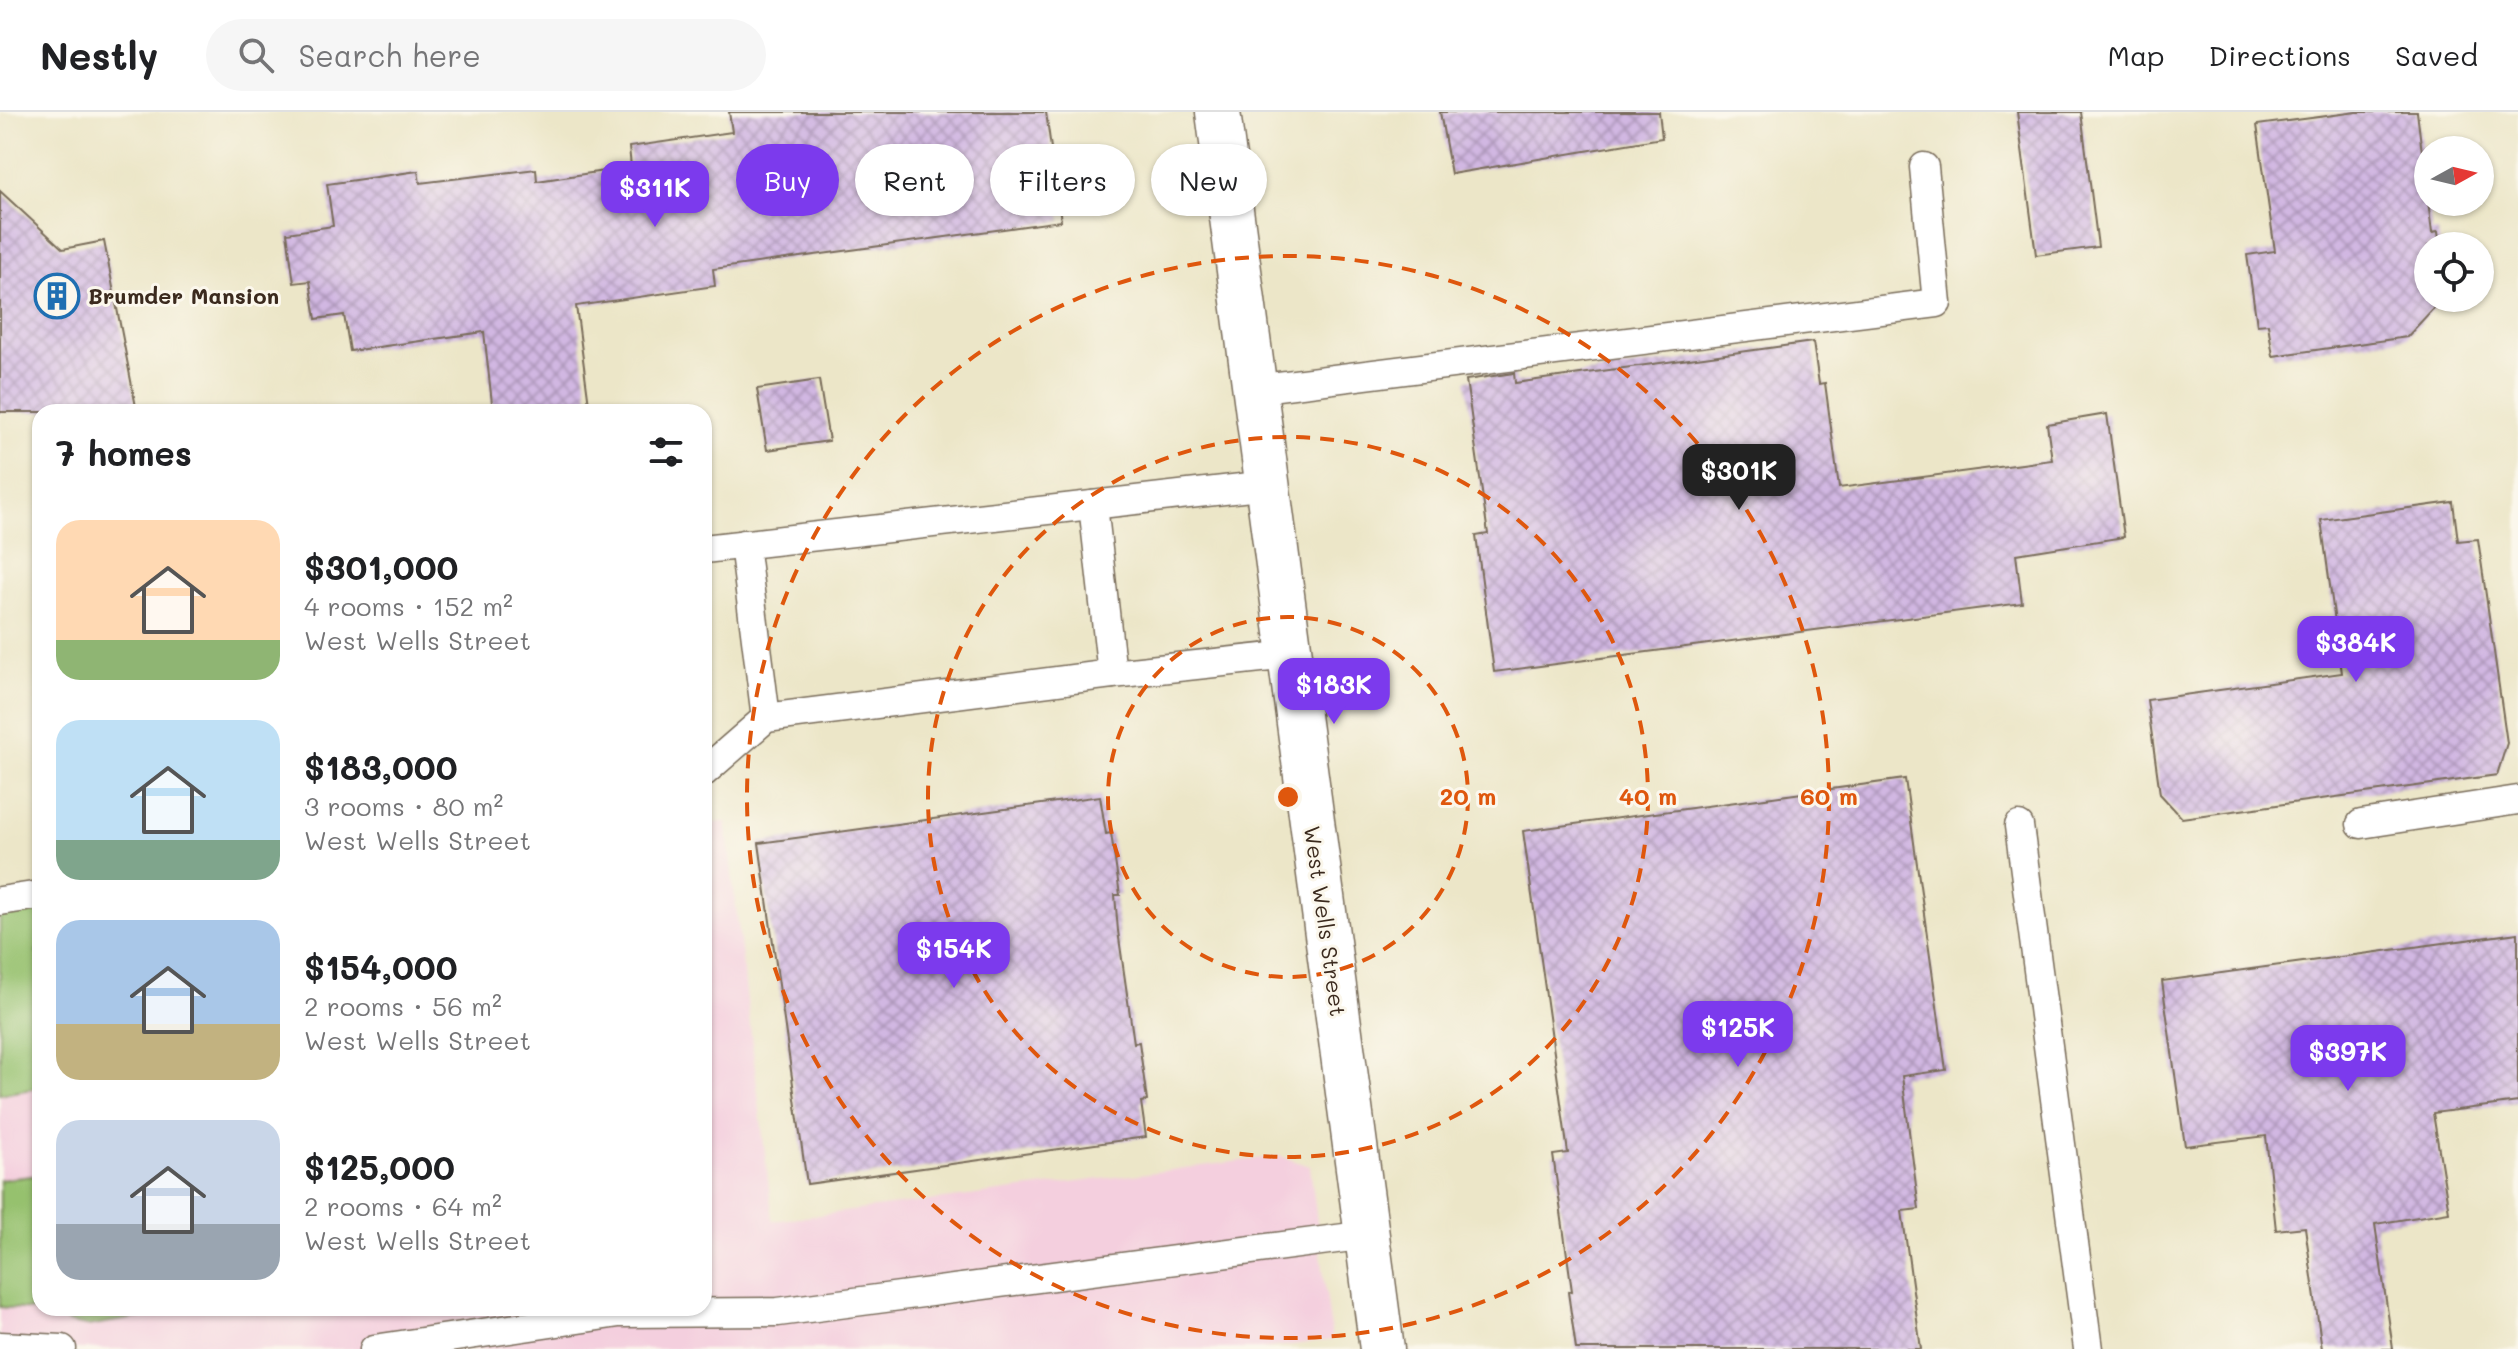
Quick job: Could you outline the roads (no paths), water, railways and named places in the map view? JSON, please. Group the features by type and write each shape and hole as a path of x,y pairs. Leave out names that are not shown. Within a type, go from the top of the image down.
{"street":[{"name":"West Wells Street","path":"1218,112 1382,1349"}],"lane":[{"path":"1254,389 1937,303 1924,167"},
{"path":"712,548 1268,485"},
{"path":"1093,505 1112,674"},
{"path":"744,544 766,718"},
{"path":"712,765 766,718 1290,655"},
{"path":"2361,824 2518,800"},
{"path":"2019,826 2088,1349"},
{"path":"0,901 32,896"},
{"path":"712,1312 778,1312 1367,1235"},
{"path":"374,1349 599,1316"},
{"path":"0,1346 62,1349"}],"place":[{"name":"Brumder Mansion","path":"57,296"}]}
